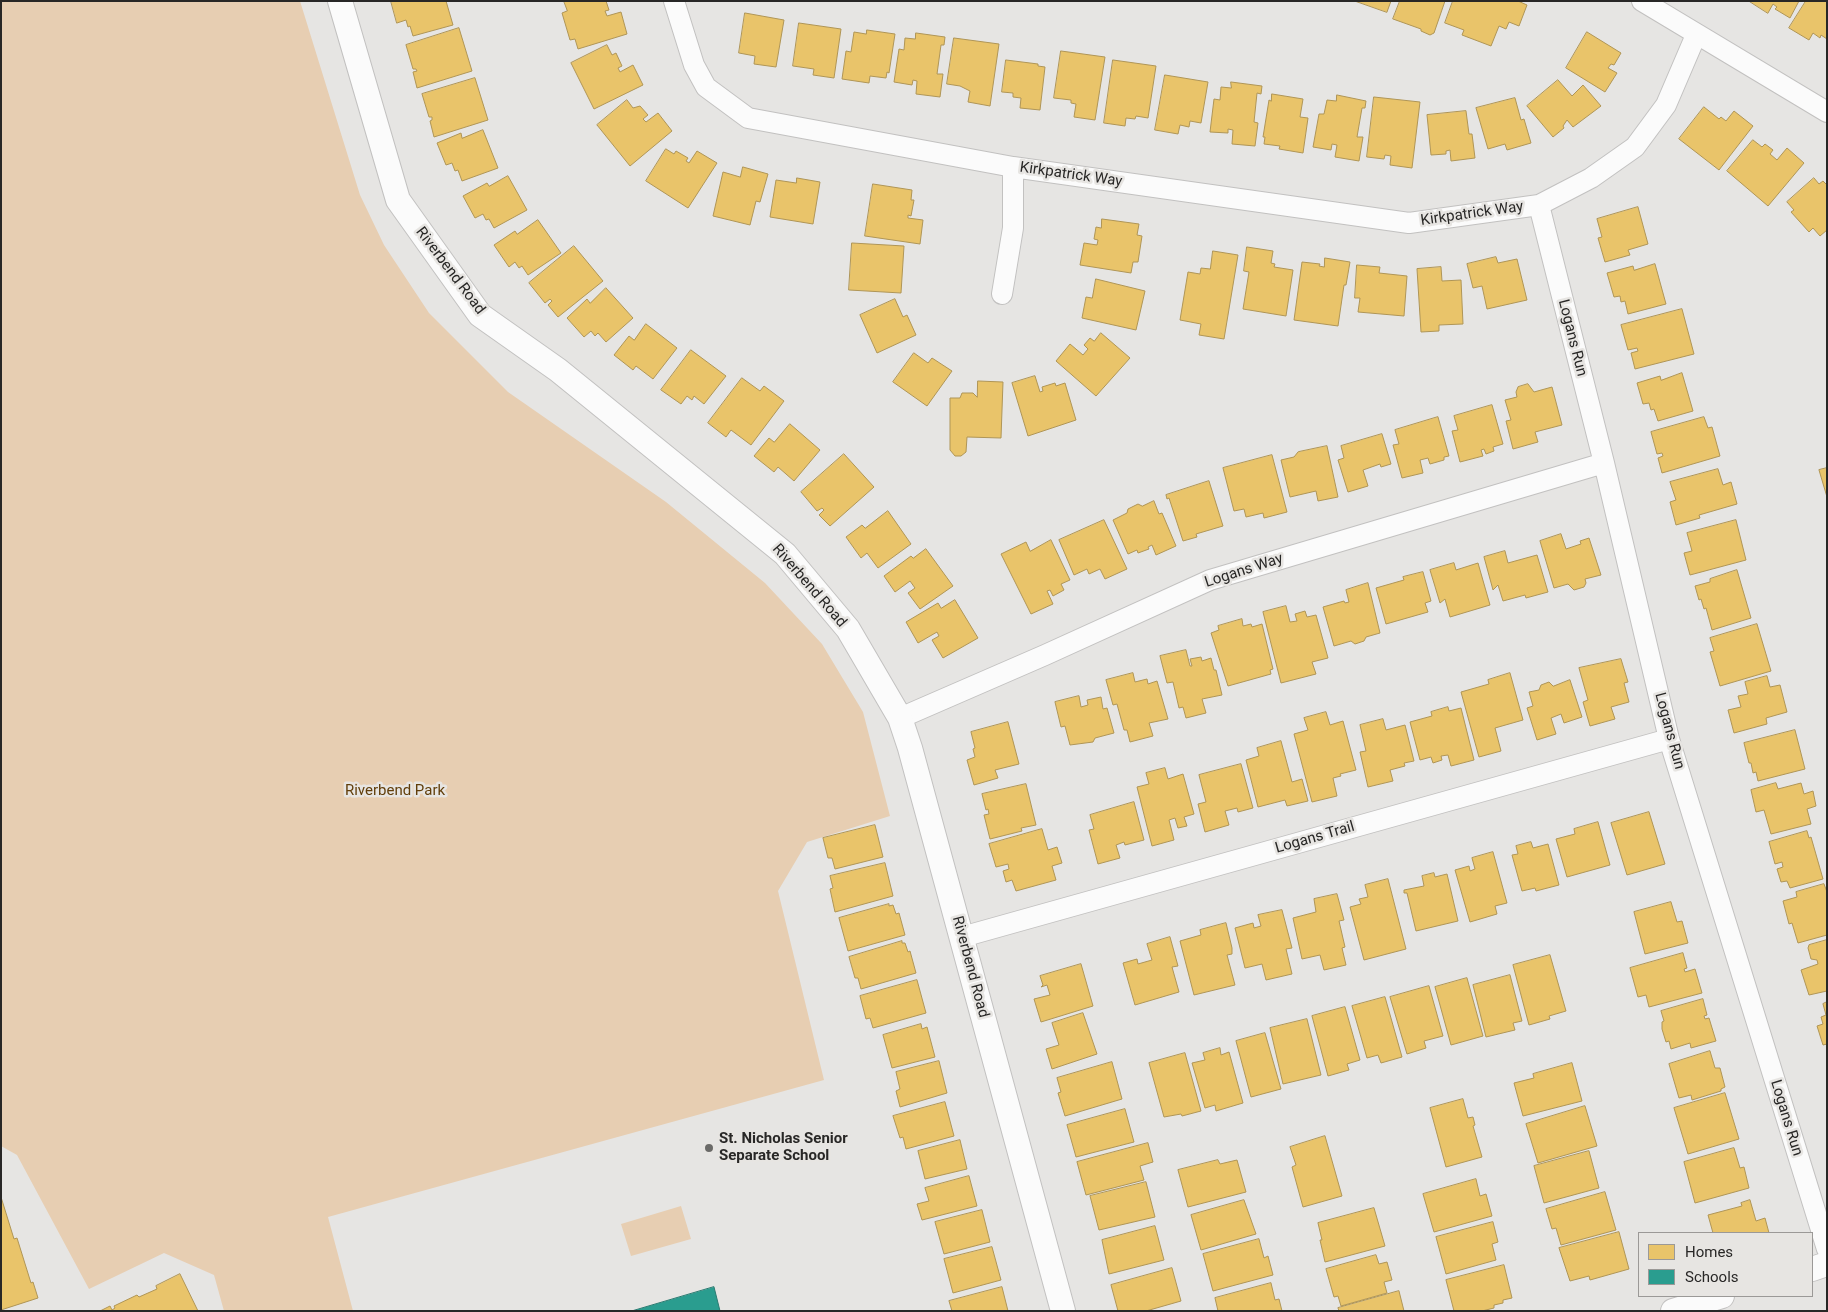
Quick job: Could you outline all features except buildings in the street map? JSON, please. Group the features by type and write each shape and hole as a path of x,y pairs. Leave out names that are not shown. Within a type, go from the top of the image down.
{"street":[{"name":"Riverbend Road","path":"340,1 398,200 480,315 558,370 785,554 848,630 900,718 962,937 1063,1311"},
{"name":"Kirkpatrick Way","path":"674,1 694,65 706,88 748,118 1013,167 1410,222 1539,205 1591,178 1635,146 1666,104 1696,35"},
{"path":"1642,1 1827,112"},
{"path":"1002,294 1013,228 1013,167"},
{"name":"Logans Run","path":"1539,205 1604,464 1669,739 1827,1249"},
{"name":"Logans Way","path":"900,718 1210,580 1604,464"},
{"name":"Logans Trail","path":"962,937 1669,739"},
{"path":"1813,1268 1827,1264"},
{"path":"1673,1311 1719,1297"}],"green space":[{"name":"Riverbend Park","path":"1,1 300,1 360,195 384,245 429,313 508,392 666,502 765,583 822,644 863,712 890,816 807,842 778,891 824,1080 328,1217 353,1311 224,1311 214,1275 164,1253 89,1289 17,1155 1,1146"},
{"path":"681,1206 691,1239 631,1256 621,1224"}],"place":[{"name":"St. Nicholas Senior Separate School","path":"709,1148"}]}
